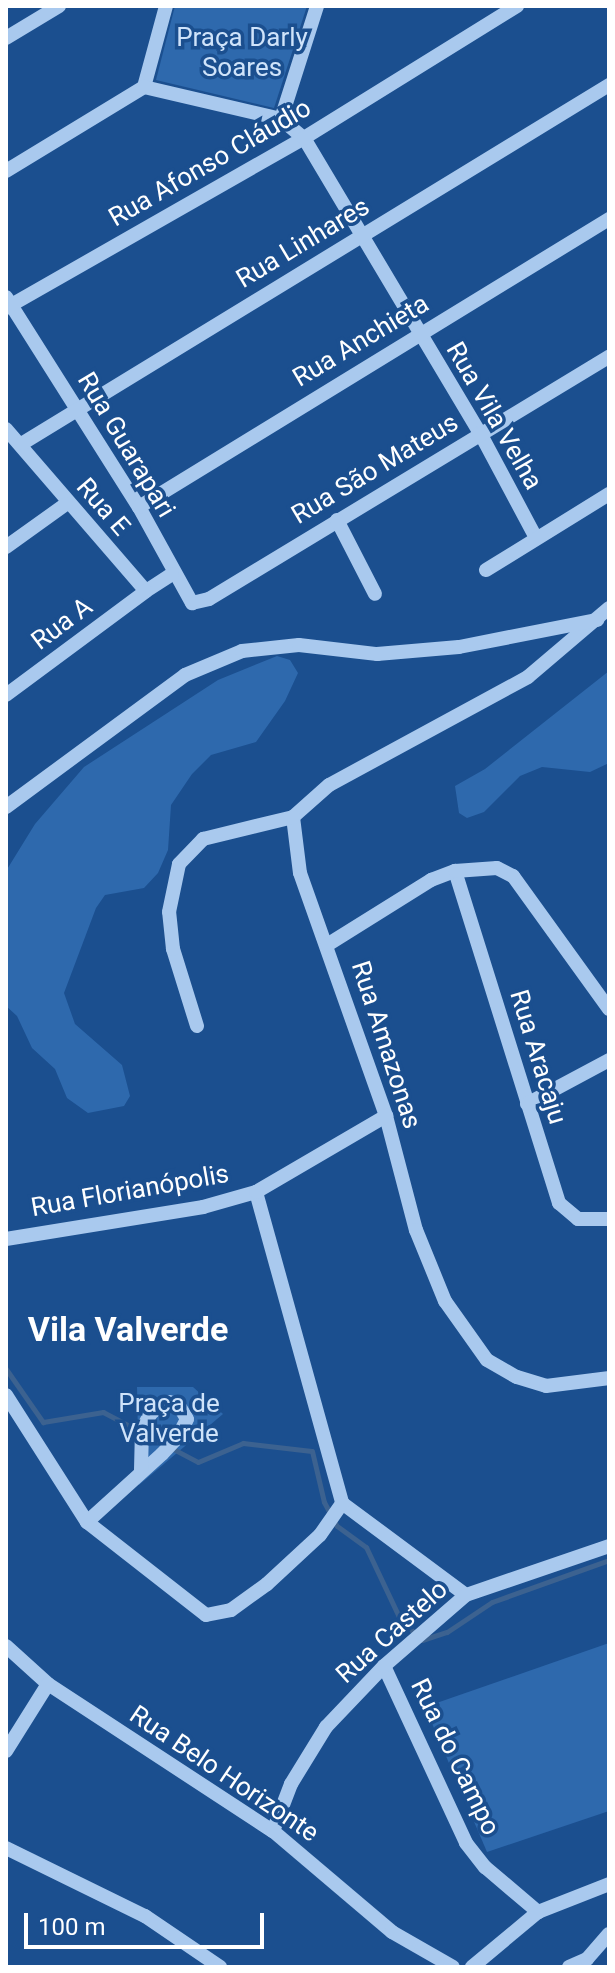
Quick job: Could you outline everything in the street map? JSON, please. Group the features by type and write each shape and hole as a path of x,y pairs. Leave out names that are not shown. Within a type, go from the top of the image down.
{"street":[{"path":"6,38 59,6"},
{"path":"6,171 144,87 166,6"},
{"path":"144,87 281,119 317,6"},
{"name":"Rua Afonso Cláudio","path":"8,303 304,138 517,6"},
{"name":"Rua Linhares","path":"23,443 609,85"},
{"name":"Rua Vila Velha","path":"281,119 304,138 480,433 536,538"},
{"name":"Rua Anchieta","path":"139,507 609,219"},
{"name":"Rua Guarapari","path":"8,303 139,507 186,600 209,599"},
{"name":"Rua São Mateus","path":"209,599 609,357"},
{"name":"Rua E","path":"6,429 23,443 66,504 146,591"},
{"path":"486,570 609,494"},
{"path":"6,547 66,504"},
{"path":"337,520 375,594"},
{"path":"146,591 172,574"},
{"name":"Rua A","path":"6,695 146,591"},
{"path":"197,1026 173,949 169,912 179,864 203,839 293,817 329,785 477,707 560,654 609,608"},
{"path":"6,807 185,675 242,651 272,645 377,654 445,648 597,620"},
{"name":"Rua Amazonas","path":"293,817 300,873 386,1116 416,1230 445,1301 487,1360 517,1377 546,1386 609,1378"},
{"path":"327,945 401,894 455,871 497,868 513,876 609,1009"},
{"name":"Rua Aracaju","path":"455,871 559,1203 578,1219 609,1219"},
{"path":"527,1104 609,1060"},
{"name":"Rua Florianópolis","path":"6,1239 203,1207 256,1192 386,1116"},
{"path":"256,1192 342,1503 466,1595"},
{"path":"6,1395 87,1522 206,1615 220,1615 267,1584 310,1545 342,1503"},
{"path":"87,1522 141,1471 187,1425 178,1404 169,1402 151,1413 142,1429 141,1471"},
{"name":"Rua Castelo","path":"273,1831 303,1762 326,1727 384,1666 466,1595 609,1546"},
{"name":"Rua Belo Horizonte","path":"6,1646 48,1684 273,1831 392,1932 453,1967"},
{"name":"Rua do Campo","path":"384,1666 466,1843 485,1867 538,1912"},
{"path":"6,1751 48,1684"},
{"path":"6,1848 145,1916 220,1967"},
{"path":"472,1967 538,1912 609,1884"},
{"path":"569,1967 588,1963 609,1934"}],"green space":[{"name":"Praça Darly Soares","path":"175,6 307,6 274,108 156,80"},
{"path":"277,656 290,660 298,673 285,701 256,742 211,755 192,774 171,805 168,850 158,873 144,888 105,895 96,908 64,993 75,1024 122,1065 130,1096 124,1106 88,1113 67,1098 55,1069 32,1048 17,1016 6,1006 6,871 35,824 84,767 218,680"},
{"path":"609,671 609,763 590,772 542,767 520,776 484,812 467,818 459,813 455,786 485,769"},
{"name":"Praça de Valverde","path":"137,1387 193,1387 223,1414 139,1485"},
{"path":"609,1643 609,1811 487,1852 425,1707"}],"waterway":[{"path":"6,1369 43,1422 103,1412 198,1462 243,1443 312,1451 324,1502 337,1526 366,1547 400,1619 422,1640 447,1632 492,1602 609,1560"}],"district":[{"name":"Vila Valverde","path":"128,1330"}]}
